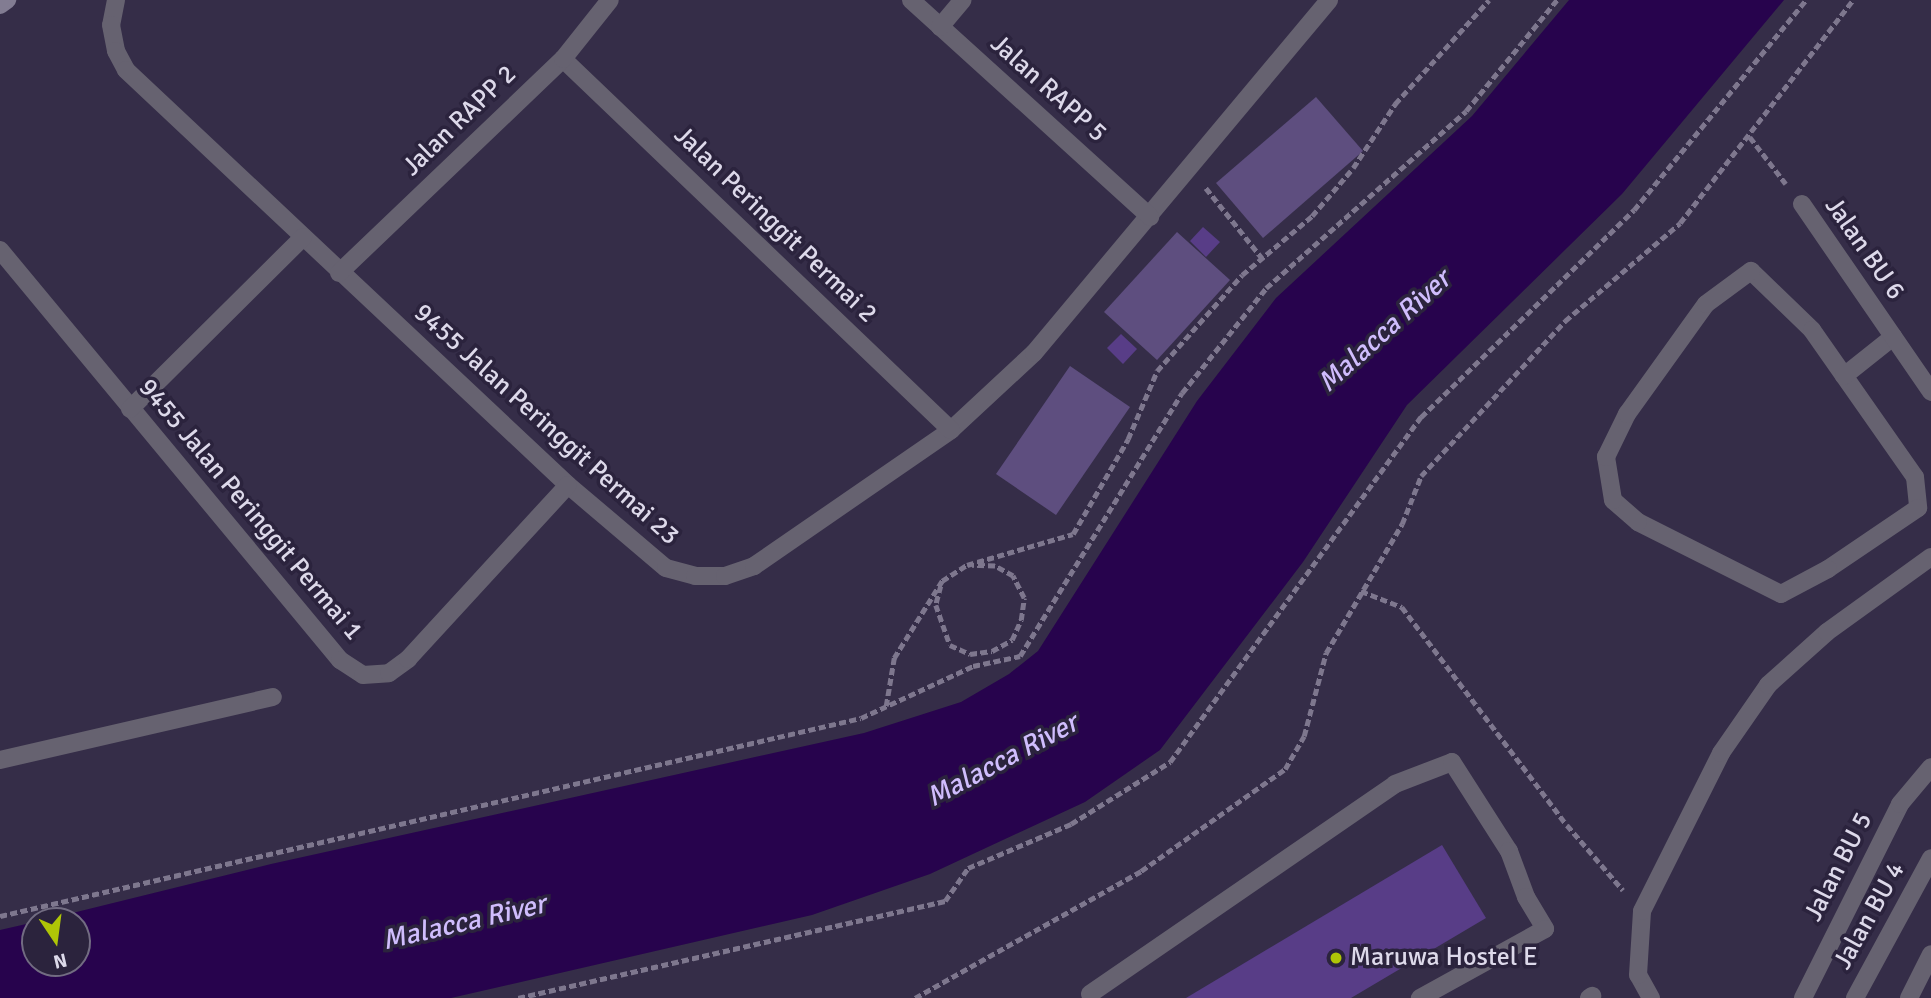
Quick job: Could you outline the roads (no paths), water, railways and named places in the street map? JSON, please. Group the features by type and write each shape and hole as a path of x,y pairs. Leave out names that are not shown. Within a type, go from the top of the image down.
{"street":[{"path":"0,5 7,0"},
{"name":"9455 Jalan Peringgit Permai 23","path":"116,0 111,25 126,71 568,485 666,568 695,576 725,576 754,566 950,430 1034,353 1329,0"},
{"name":"Jalan RAPP 2","path":"339,273 563,59 610,0"},
{"name":"Jalan RAPP 5","path":"911,0 1150,217"},
{"path":"940,27 963,0"},
{"name":"Jalan Peringgit Permai 2","path":"563,59 950,430"},
{"name":"Jalan BU 6","path":"1802,204 1931,392"},
{"path":"130,409 303,237"},
{"name":"9455 Jalan Peringgit Permai 1","path":"0,250 340,660 363,675 388,673 408,659 568,485"},
{"path":"1751,271 1812,330 1844,376 1915,477 1918,508 1828,569 1781,594 1638,522 1613,500 1606,457 1627,414 1706,304 1751,271"},
{"path":"1844,376 1894,337"},
{"path":"1651,998 1637,975 1642,911 1721,753 1768,685 1827,632 1931,557"},
{"path":"0,760 273,697"},
{"path":"1090,994 1395,784 1452,762 1509,851 1526,897 1545,929 1420,998"},
{"name":"Jalan BU 5","path":"1803,998 1900,804 1931,766"},
{"name":"Jalan BU 4","path":"1855,998 1931,858"},
{"path":"1909,998 1931,954"}],"water":[{"name":"Malacca River","path":"1569,0 1784,0 1622,194 1407,405 1303,562 1160,750 1085,802 930,874 812,915 451,998 0,998 0,930 21,925 21,977 91,977 91,908 271,864 864,733 961,702 1009,674 1038,651 1197,401 1276,298 1472,116"}],"place":[{"name":"Maruwa Hostel E","path":"1336,958"}]}
